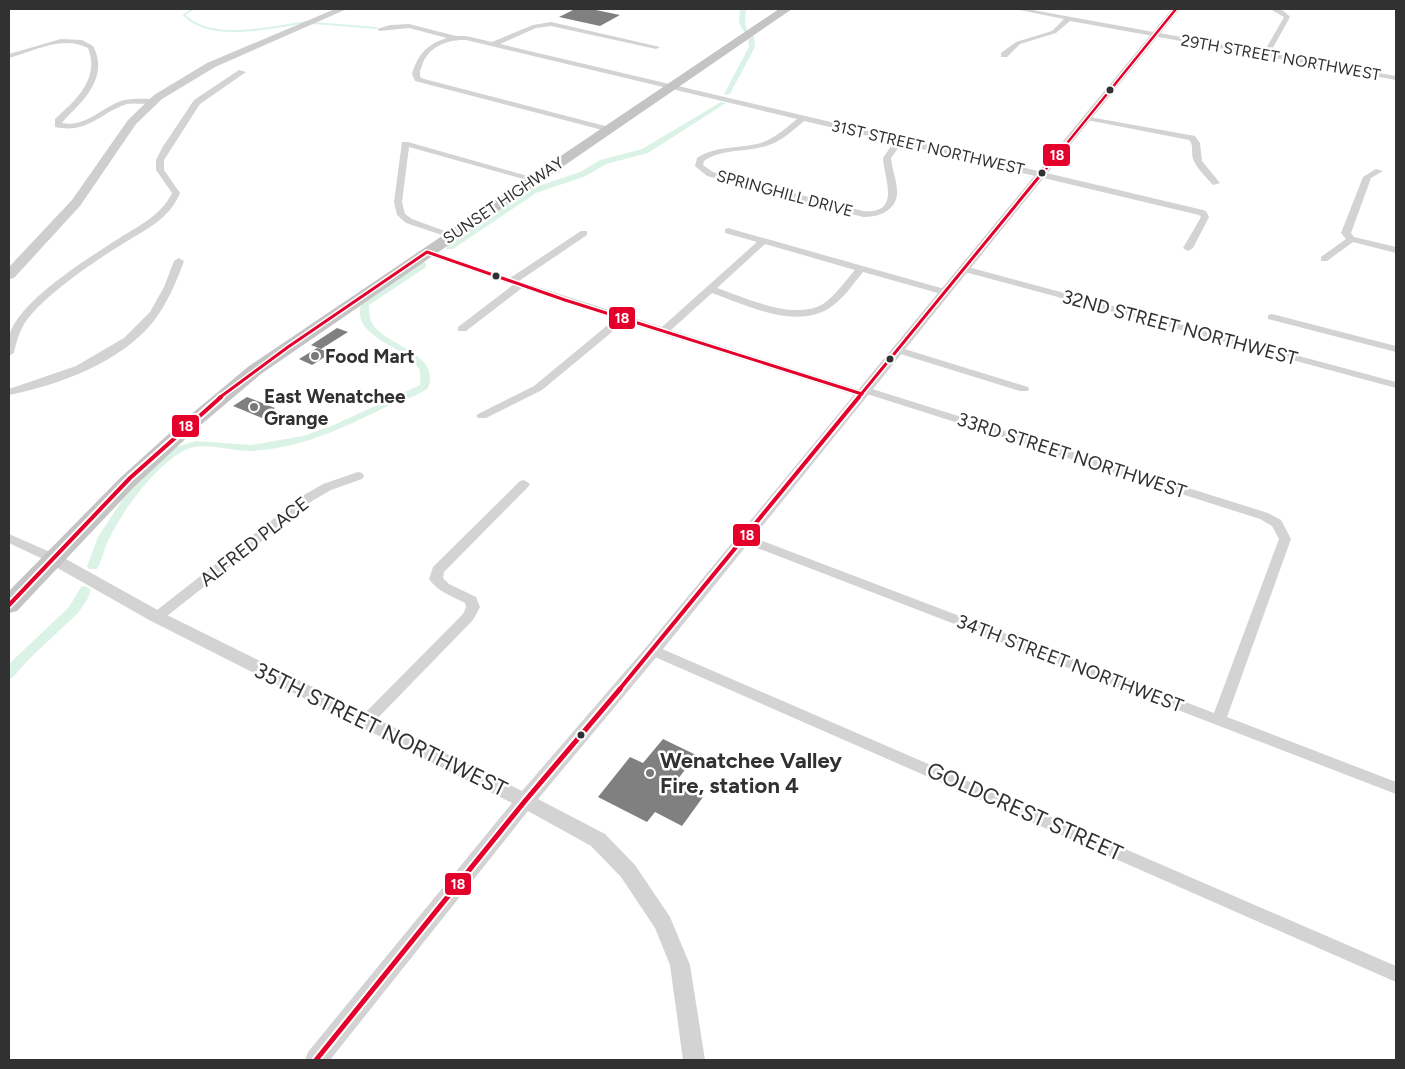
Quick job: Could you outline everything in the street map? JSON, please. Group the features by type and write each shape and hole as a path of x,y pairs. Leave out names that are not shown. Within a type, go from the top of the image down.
{"highway":[{"name":"SUNSET HIGHWAY","path":"9,606 110,498 207,408 279,352 786,9"}],"main road":[{"path":"9,275 76,203 132,122 153,101 201,70 342,9"}],"street":[{"name":"29TH STREET NORTHWEST","path":"1018,9 1035,10 1069,18 1396,78"},
{"path":"316,1060 1176,9"},
{"path":"1266,54 1287,17 1282,12 1273,9"},
{"path":"1004,55 1018,43 1054,32 1069,18"},
{"name":"31ST STREET NORTHWEST","path":"380,29 397,24 409,25 455,38 494,44 1203,213 1206,217 1188,248"},
{"path":"494,44 535,26 551,24 656,47"},
{"path":"455,38 424,54 416,74 418,79 606,129"},
{"path":"9,56 62,42 79,42 91,47 96,64 94,78 81,99 58,120 58,125 66,128 90,123 124,103 153,101"},
{"path":"9,353 12,340 22,320 42,300 88,264 160,216 173,203 176,193 160,170 160,160 166,148 197,102 242,72"},
{"name":"SPRINGHILL DRIVE","path":"804,118 775,140 757,146 711,154 700,160 699,166 710,174 863,214 875,214 883,211 893,199 887,158 889,152 900,140"},
{"path":"1088,118 1192,138 1196,143 1194,154 1196,162 1216,183"},
{"path":"451,236 414,223 401,215 398,202 405,144 534,179"},
{"path":"1379,171 1367,177 1346,233 1351,239 1396,250"},
{"path":"728,230 945,292"},
{"path":"462,329 516,282 584,232"},
{"path":"1324,259 1351,239"},
{"path":"666,330 763,241"},
{"name":"33RD STREET NORTHWEST","path":"427,252 624,317 1264,516 1277,523 1285,538 1220,720"},
{"path":"9,392 63,375 124,343 144,326 154,312 171,282 179,261"},
{"path":"710,290 783,312 815,312 830,303 861,269"},
{"name":"32ND STREET NORTHWEST","path":"964,269 1396,386"},
{"path":"482,416 538,388 624,317"},
{"path":"1272,317 1396,349"},
{"path":"898,350 1024,389"},
{"name":"ALFRED PLACE","path":"157,617 308,498 327,487 358,476"},
{"path":"366,721 468,617 473,607 470,600 444,587 436,579 438,570 524,484"},
{"path":"9,538 52,558"},
{"name":"34TH STREET NORTHWEST","path":"743,538 1396,788"},
{"name":"35TH STREET NORTHWEST","path":"52,558 91,578 157,617 526,801 598,840 628,871 663,923 680,965 694,1060"},
{"name":"GOLDCREST STREET","path":"653,650 1396,974"}],"building":[{"path":"575,9 591,9 620,15 600,26 559,17"},
{"path":"337,328 348,332 321,349 311,345"},
{"name":"Food Mart","path":"317,348 331,353 312,365 299,359"},
{"name":"East Wenatchee Grange","path":"247,397 275,408 262,418 233,406"},
{"name":"Wenatchee Valley Fire, station 4","path":"663,739 696,755 675,783 703,797 682,826 655,812 647,822 598,797 630,757 643,763"}],"waterway":[{"path":"193,9 184,15 196,24 210,29 226,31 243,31 307,22"},
{"path":"743,9 742,23 746,31"},
{"path":"314,23 376,28"},
{"path":"727,94 752,47 751,36"},
{"path":"450,247 533,191 583,174 603,162 645,151 723,103"},
{"path":"93,566 104,537 127,501 158,466 180,449 196,444 251,448 307,439 338,427 387,403 417,392 425,386 424,370 420,365 405,351 376,333 371,328 365,314 365,304 423,265"},
{"path":"9,674 27,654 74,610 85,590"}],"transit line":[{"name":"18","path":"316,1060 525,801 653,650 1176,9"},
{"name":"18","path":"9,605 80,528 130,478 208,407 234,386 343,308 427,252 565,300 862,394"}],"place":[{"name":"Food Mart","path":"315,356"},
{"name":"East Wenatchee Grange","path":"254,407"},
{"name":"Wenatchee Valley Fire, station 4","path":"650,773"}]}
